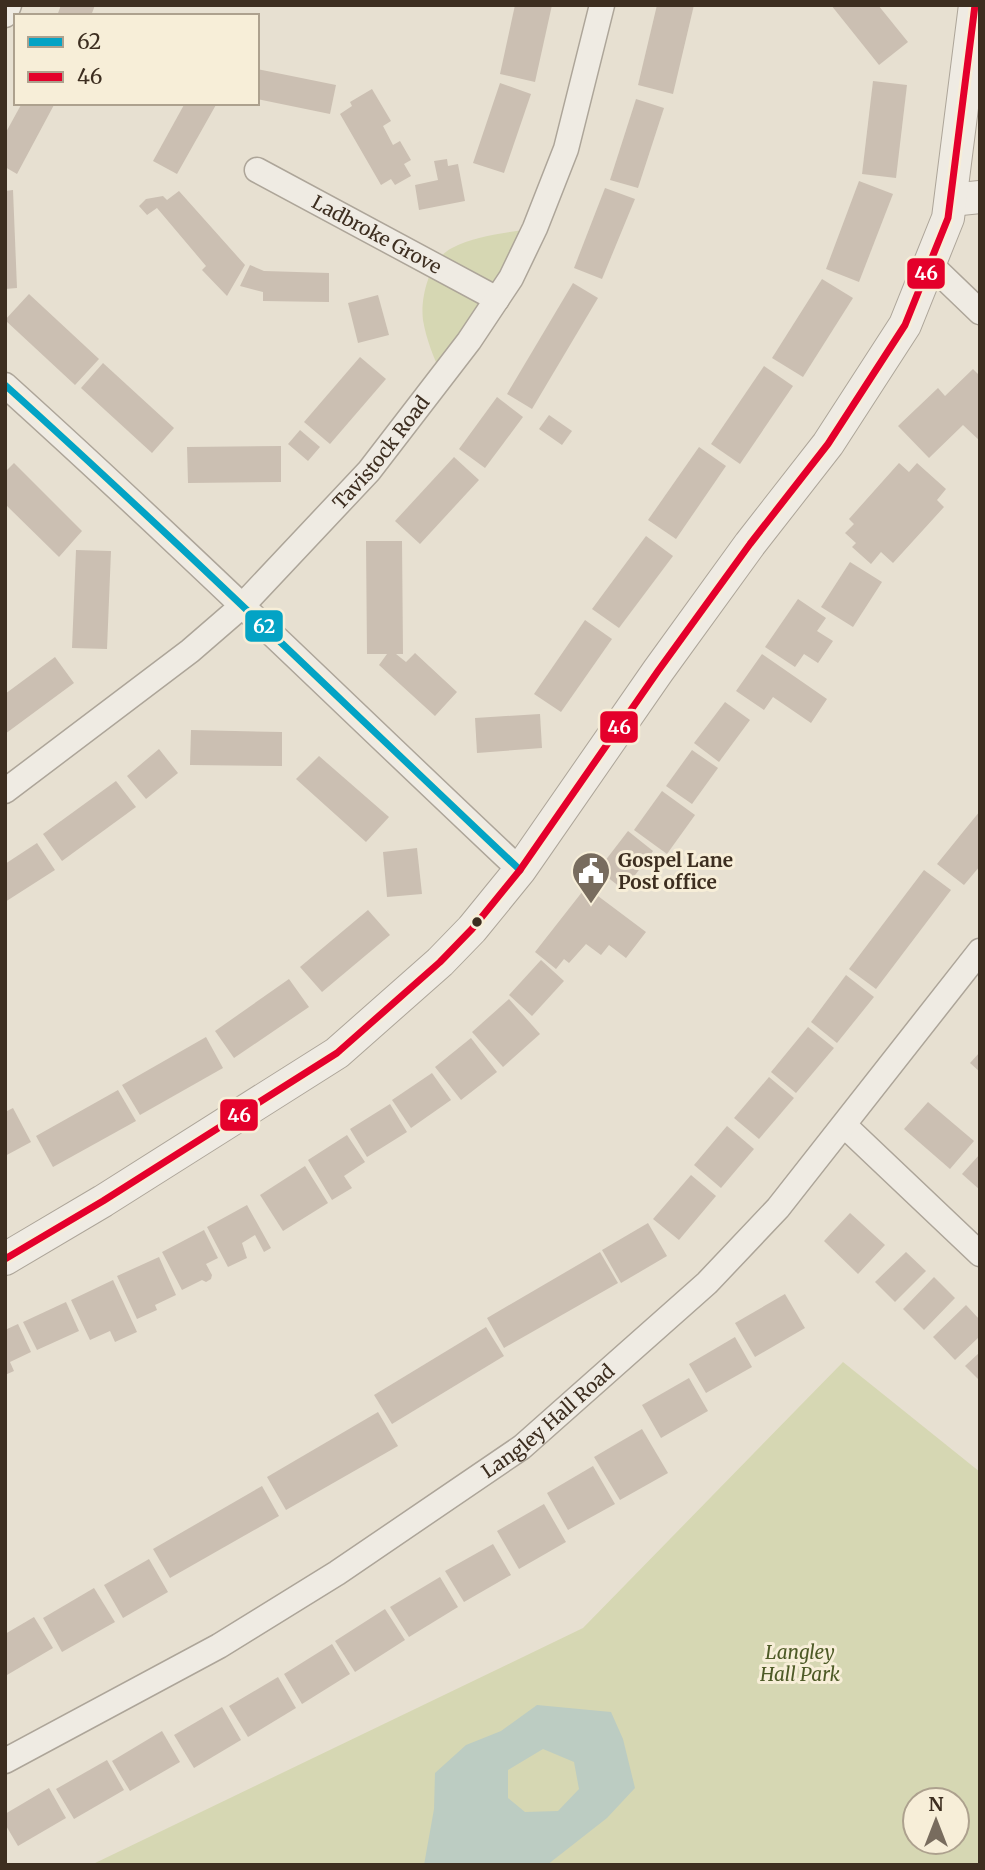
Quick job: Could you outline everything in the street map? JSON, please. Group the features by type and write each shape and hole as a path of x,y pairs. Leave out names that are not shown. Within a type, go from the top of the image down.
{"street":[{"path":"5,15 9,5"},
{"name":"Tavistock Road","path":"5,790 190,651 242,606 369,471 469,341 511,278 535,228 566,149 602,5"},
{"path":"5,1259 103,1201 337,1053 440,962 472,929 520,870 658,671 750,544 828,444 905,325 948,218 965,198 975,5"},
{"name":"Ladbroke Grove","path":"257,170 497,299"},
{"path":"929,263 980,312"},
{"path":"5,384 117,486 520,870"},
{"name":"Langley Hall Road","path":"5,1760 231,1639 338,1573 522,1447 707,1283 778,1208 980,951"},
{"path":"844,1125 980,1254"}],"green space":[{"path":"535,228 442,376 428,341 422,311 432,270 444,253 452,248 492,235"},
{"name":"Langley Hall Park","path":"843,1362 980,1472 980,1865 91,1865 583,1628"}],"shaded area":[{"path":"537,1705 611,1712 623,1739 635,1788 607,1818 547,1865 424,1865 434,1809 435,1773 466,1745 501,1731","holes":["543,1749 574,1762 579,1789 558,1811 525,1812 508,1798 508,1770"]}],"building":[{"path":"61,5 95,5 92,14 58,14"},
{"path":"515,5 552,5 535,82 500,74"},
{"path":"657,5 694,5 673,94 638,85"},
{"path":"831,5 878,5 908,42 879,65"},
{"path":"259,69 336,85 330,114 259,99"},
{"path":"873,81 907,85 896,178 862,174"},
{"path":"500,83 531,94 504,173 473,163"},
{"path":"372,89 391,121 383,126 393,145 400,141 411,160 404,164 411,176 395,185 391,179 381,185 340,114 352,106 350,102"},
{"path":"636,99 664,108 638,188 610,180"},
{"path":"21,105 54,105 17,174 5,167 5,134"},
{"path":"184,105 216,105 177,174 153,161"},
{"path":"447,159 448,166 458,164 465,201 419,210 415,185 438,180 434,161"},
{"path":"859,181 893,194 859,282 826,269"},
{"path":"605,188 635,199 602,279 574,268"},
{"path":"13,190 17,288 5,289 5,191"},
{"path":"179,191 245,265 227,296 202,270 206,266 157,208 147,215 139,206 146,199 163,196 167,200"},
{"path":"250,265 264,271 329,273 329,302 263,301 263,292 240,286"},
{"path":"822,279 853,298 803,377 772,358"},
{"path":"573,283 598,298 532,409 507,394"},
{"path":"29,294 99,359 75,385 5,320"},
{"path":"378,295 389,335 358,343 348,303"},
{"path":"360,357 386,379 330,444 304,422"},
{"path":"103,363 174,428 152,453 81,388"},
{"path":"764,366 793,386 740,464 711,444"},
{"path":"973,369 980,376 980,441 963,425 929,458 898,426 938,388 945,396"},
{"path":"497,397 523,417 485,468 459,449"},
{"path":"549,415 572,431 562,445 539,429"},
{"path":"300,430 320,447 308,461 288,444"},
{"path":"281,446 281,482 188,483 187,447"},
{"path":"699,447 726,466 676,539 648,520"},
{"path":"454,457 479,480 420,544 395,521"},
{"path":"14,463 82,531 59,557 5,504 5,472"},
{"path":"899,463 909,472 917,463 946,489 937,500 944,507 893,563 881,552 871,564 852,547 856,543 845,533 854,524 849,519"},
{"path":"646,536 673,556 619,628 592,609"},
{"path":"366,541 402,541 403,654 396,654 406,662 415,653 457,692 435,716 379,665 387,654 367,654"},
{"path":"76,550 111,551 107,649 72,648"},
{"path":"850,562 882,582 853,627 821,607"},
{"path":"798,599 826,618 817,631 833,641 818,663 804,654 795,667 765,647"},
{"path":"585,620 612,639 561,712 534,694"},
{"path":"762,654 827,699 811,723 773,697 764,710 736,691"},
{"path":"55,657 74,683 5,734 5,694"},
{"path":"725,702 750,720 719,762 694,743"},
{"path":"540,714 542,748 477,753 475,718"},
{"path":"191,730 282,732 282,766 190,765"},
{"path":"159,749 178,773 146,799 127,776"},
{"path":"692,750 718,768 692,804 666,786"},
{"path":"319,756 389,817 366,842 296,779"},
{"path":"116,781 136,807 62,861 43,834"},
{"path":"662,791 695,815 667,854 634,830"},
{"path":"980,811 980,866 964,885 937,864"},
{"path":"628,831 653,851 624,890 598,870"},
{"path":"37,843 55,870 5,902 5,864"},
{"path":"417,848 422,894 387,897 383,852"},
{"path":"924,870 951,890 876,989 849,969"},
{"name":"Gospel Lane Post office","path":"586,887 646,932 626,958 609,945 601,955 586,944 569,963 564,959 556,969 535,952"},
{"path":"368,910 390,935 322,992 300,967"},
{"path":"541,960 564,981 532,1016 509,995"},
{"path":"846,975 874,997 837,1043 811,1022"},
{"path":"289,979 309,1007 234,1058 215,1031"},
{"path":"509,999 540,1034 503,1067 472,1032"},
{"path":"808,1027 834,1048 796,1093 771,1072"},
{"path":"206,1037 223,1068 140,1115 122,1085"},
{"path":"471,1038 497,1072 461,1100 435,1067"},
{"path":"980,1052 980,1072 970,1063"},
{"path":"432,1073 451,1100 411,1128 392,1100"},
{"path":"769,1077 794,1098 759,1139 734,1118"},
{"path":"118,1090 136,1121 53,1167 36,1136"},
{"path":"928,1102 974,1141 950,1169 904,1129"},
{"path":"390,1104 407,1132 367,1157 350,1129"},
{"path":"13,1108 31,1142 5,1156 5,1112"},
{"path":"727,1126 754,1149 721,1188 694,1165"},
{"path":"347,1135 365,1162 344,1176 352,1188 332,1200 308,1160"},
{"path":"980,1154 980,1190 962,1174"},
{"path":"305,1166 328,1203 283,1231 260,1195"},
{"path":"691,1175 716,1196 679,1240 653,1219"},
{"path":"247,1205 271,1248 264,1252 255,1235 242,1243 247,1258 228,1267 207,1227"},
{"path":"850,1213 885,1245 858,1274 824,1241"},
{"path":"648,1223 667,1256 621,1283 602,1250"},
{"path":"204,1230 218,1258 206,1264 212,1275 211,1279 206,1282 202,1280 182,1290 162,1252"},
{"path":"600,1252 618,1283 504,1348 487,1318"},
{"path":"906,1252 926,1271 895,1302 875,1282"},
{"path":"159,1257 176,1295 155,1305 157,1310 137,1319 117,1276"},
{"path":"934,1277 955,1298 924,1330 903,1309"},
{"path":"113,1280 137,1332 115,1342 110,1331 90,1340 71,1300"},
{"path":"785,1294 805,1328 755,1357 735,1323"},
{"path":"66,1302 79,1331 37,1350 23,1322"},
{"path":"966,1305 980,1320 980,1336 955,1360 933,1337"},
{"path":"18,1324 31,1352 10,1362 14,1371 5,1375 5,1330"},
{"path":"486,1327 504,1356 392,1424 374,1395"},
{"path":"735,1337 752,1367 706,1393 689,1364"},
{"path":"980,1352 980,1381 965,1366"},
{"path":"689,1378 708,1411 661,1438 642,1405"},
{"path":"378,1412 398,1446 286,1510 267,1477"},
{"path":"642,1429 668,1473 620,1500 594,1457"},
{"path":"593,1466 615,1504 568,1530 547,1493"},
{"path":"262,1486 279,1516 170,1578 153,1549"},
{"path":"544,1504 566,1542 519,1569 497,1531"},
{"path":"493,1544 511,1575 464,1602 445,1571"},
{"path":"149,1559 168,1592 123,1618 104,1585"},
{"path":"440,1577 458,1607 409,1637 390,1607"},
{"path":"94,1588 115,1622 62,1652 43,1618"},
{"path":"385,1609 405,1640 355,1672 335,1641"},
{"path":"34,1617 53,1648 7,1675 5,1634"},
{"path":"332,1644 350,1674 302,1704 284,1674"},
{"path":"278,1677 296,1708 248,1737 229,1706"},
{"path":"222,1707 241,1740 194,1768 174,1735"},
{"path":"162,1731 180,1762 130,1791 112,1761"},
{"path":"107,1760 124,1790 74,1819 56,1789"},
{"path":"49,1788 66,1818 18,1846 5,1824 5,1814"}],"transit line":[{"name":"46","path":"5,1259 103,1201 337,1053 440,962 472,929 520,870 658,671 750,544 828,444 905,325 948,218 975,5"},
{"name":"62","path":"5,385 200,565 520,870"}],"place":[{"name":"Gospel Lane Post office","path":"591,905"}]}
